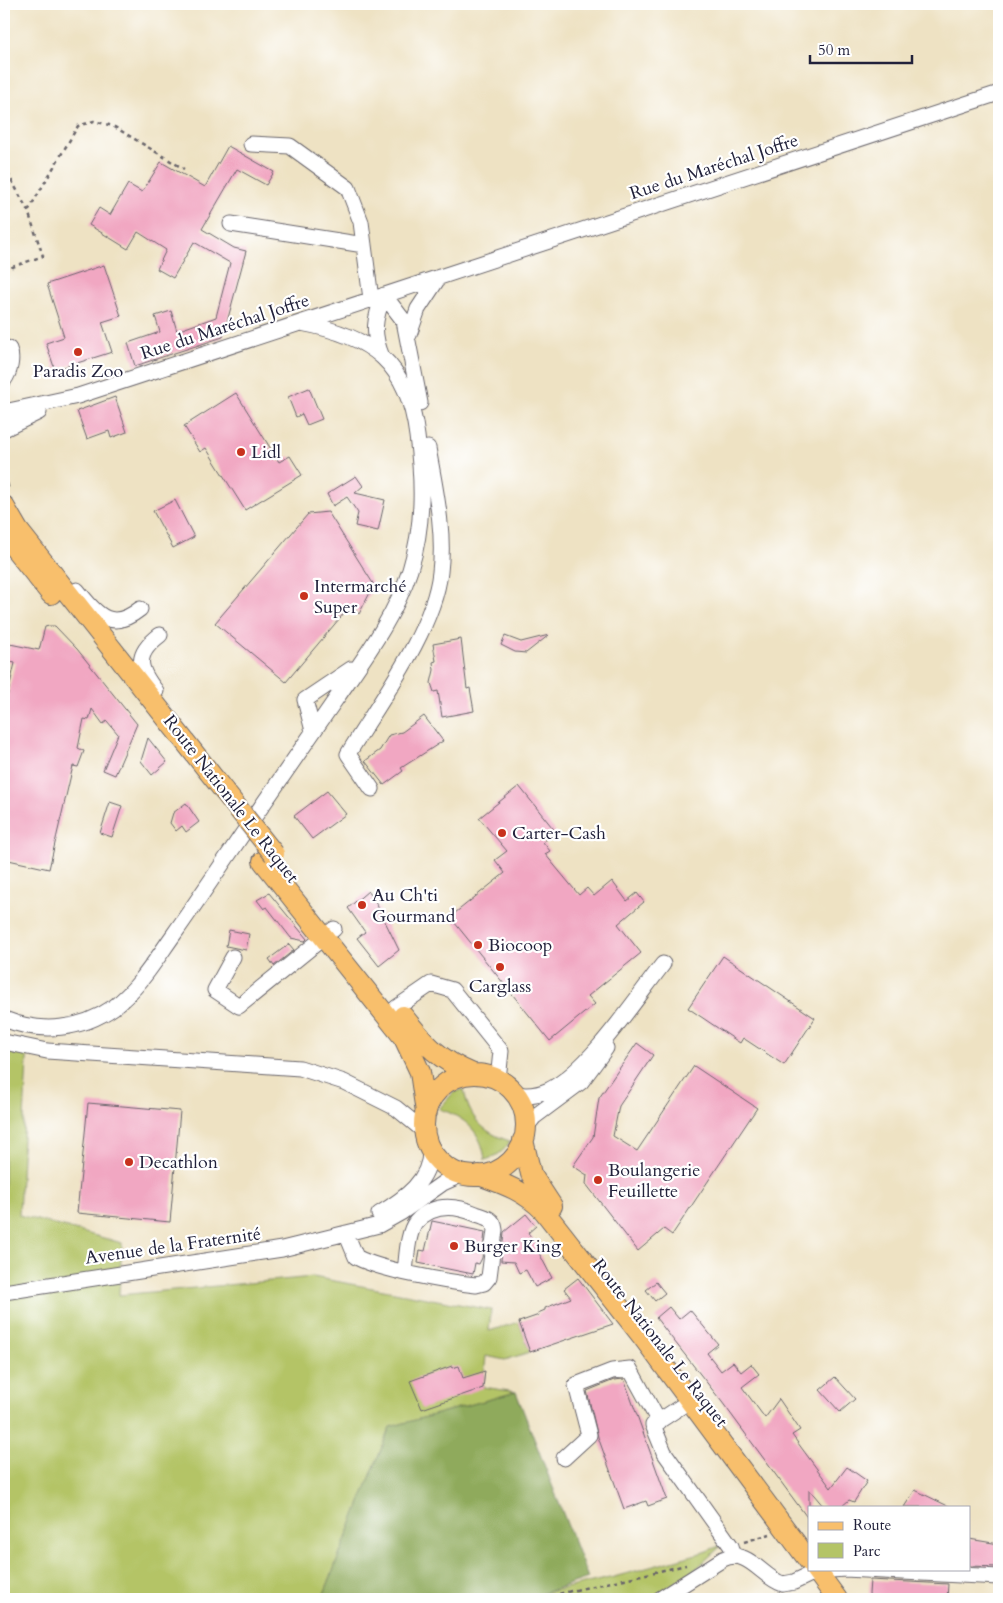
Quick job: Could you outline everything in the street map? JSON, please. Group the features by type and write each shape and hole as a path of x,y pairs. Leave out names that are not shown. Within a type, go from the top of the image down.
{"main road":[{"name":"Route Nationale Le Raquet","path":"6,499 18,530 46,577"},
{"name":"Route Nationale Le Raquet","path":"4,535 46,577 329,933 409,1046 422,1081 427,1130"},
{"name":"Route Nationale Le Raquet","path":"329,933 434,1053 445,1061 473,1074"},
{"path":"473,1074 498,1080 515,1094 523,1110 524,1134 518,1151 506,1164 496,1171 471,1175 446,1166 427,1130 431,1100 443,1085 454,1078 473,1074"},
{"name":"Route Nationale Le Raquet","path":"524,1134 528,1166 544,1196 705,1398 808,1539"},
{"name":"Route Nationale Le Raquet","path":"471,1175 518,1190 531,1198 544,1211 691,1400 781,1529 808,1555"},
{"path":"822,1570 837,1599"},
{"path":"823,1570 852,1599"}],"street":[{"name":"Rue du Maréchal Joffre","path":"4,429 78,396 999,93"},
{"path":"251,144 290,146 348,188 362,222 364,245 378,297 374,331 382,357"},
{"path":"231,224 364,245"},
{"path":"408,344 414,316 440,277"},
{"path":"372,789 348,754 422,630 437,586 441,565 442,540 432,467 402,316 378,297"},
{"path":"4,1019 32,1027 62,1027 90,1020 123,999 146,974 367,654 393,609 407,579 417,540 422,502 421,464 412,404 402,380 382,357 368,346 341,334 300,322"},
{"path":"4,346 9,349 11,357 8,374 4,380"},
{"name":"Rue du Maréchal Joffre","path":"4,412 78,396"},
{"path":"46,577 68,581 96,612 106,618 126,619 140,609"},
{"path":"160,635 144,649 143,670 151,684 208,758 217,792"},
{"path":"313,732 305,700 349,671 367,654"},
{"path":"233,957 215,990 239,1006 329,933"},
{"path":"515,1094 538,1094 556,1086 569,1076 597,1047 663,964"},
{"path":"396,1008 431,984 452,990 501,1051 498,1080"},
{"path":"524,1134 534,1117 581,1082 613,1037 632,1003"},
{"path":"4,1042 47,1051 300,1068 338,1080 396,1108 427,1130"},
{"name":"Avenue de la Fraternité","path":"346,1233 394,1205 417,1185 428,1168 427,1130"},
{"name":"Avenue de la Fraternité","path":"4,1292 54,1282 282,1249 346,1233 387,1221 434,1189 471,1175"},
{"path":"346,1233 356,1257 369,1263 405,1271 472,1285 484,1283 490,1274 496,1230 494,1223 456,1206 444,1206 427,1214 413,1227 405,1271"},
{"path":"564,1458 589,1435 576,1385 585,1381 612,1371 630,1370 659,1422"},
{"path":"691,1400 653,1425 664,1452 732,1551 783,1584 794,1582 817,1570"},
{"path":"660,1599 723,1560 732,1551"},
{"path":"861,1570 999,1577"}],"path":[{"path":"28,211 78,126 94,121 113,126 184,169"},
{"path":"4,166 28,211 43,256 4,270"},
{"path":"4,468 6,499"},
{"path":"732,1551 781,1529"},
{"path":"536,1599 690,1564"},
{"path":"551,1599 553,1595"}],"green space":[{"path":"28,1042 19,1215 122,1243 119,1295 313,1277 491,1310 489,1331 519,1322 530,1352 505,1360 486,1356 483,1387 516,1392 390,1427 322,1599 4,1599 4,1043"},
{"path":"464,1089 469,1108 478,1122 500,1138 510,1141 500,1153 485,1160 480,1141 471,1127 457,1116 439,1109 453,1093"},
{"path":"516,1392 588,1578 538,1595 517,1599 322,1599 390,1427"},
{"path":"722,1545 697,1568 650,1599 517,1599 614,1577 704,1552"}],"building":[{"path":"228,146 274,172 266,185 237,169 202,229 234,248 246,251 223,337 135,366 128,343 160,332 155,316 171,311 177,331 216,317 230,263 194,242 173,278 157,269 166,250 138,232 128,249 89,225 99,208 110,215 128,184 142,192 161,162 205,187"},
{"path":"104,265 121,316 102,322 112,352 55,370 46,343 64,337 47,284"},
{"path":"309,388 322,419 307,425 302,414 296,417 288,397"},
{"name":"Lidl","path":"236,393 279,462 290,456 302,475 245,510 206,448 200,452 184,426"},
{"path":"115,397 127,432 111,438 109,431 87,439 77,411"},
{"path":"356,476 363,486 355,493 385,500 378,531 355,526 358,513 347,497 333,506 327,494"},
{"path":"175,500 194,537 173,548 153,511"},
{"name":"Intermarché Super","path":"328,512 374,585 359,614 350,606 286,682 215,623 308,514"},
{"path":"55,626 77,649 137,724 115,775 103,770 118,734 107,721 103,724 92,709 89,720 84,719 78,748 84,751 78,767 73,766 49,869 4,859 4,710 15,663 6,661 10,644 39,650 45,627"},
{"path":"549,635 526,653 515,652 501,645 505,636 521,642"},
{"path":"461,639 467,689 470,688 474,711 442,717 438,691 434,692 431,683 434,670 433,662 436,661 433,644"},
{"path":"424,716 443,741 401,768 403,771 384,785 365,761 380,750 389,735 402,732"},
{"path":"148,738 167,762 152,775 141,761"},
{"path":"519,786 556,832 543,842 550,851 545,854 579,895 587,888 594,896 612,881 627,901 637,893 644,902 618,924 641,953 588,996 595,1004 550,1041 450,917 505,873 495,860 507,851 479,818"},
{"path":"327,791 346,814 312,839 294,816"},
{"path":"110,802 122,806 112,837 100,833"},
{"path":"186,803 199,822 186,832 182,826 176,831 170,823 173,813"},
{"path":"368,891 374,899 399,950 379,966 357,938 365,932 348,908"},
{"path":"269,893 307,939 305,941 291,938 267,907 264,909 257,900"},
{"path":"229,930 249,934 246,950 226,946"},
{"path":"289,944 294,950 274,966 269,959"},
{"path":"723,956 815,1018 784,1065 743,1038 740,1043 688,1008"},
{"path":"637,1043 653,1055 619,1106 613,1136 637,1151 694,1066 757,1108 672,1235 664,1229 638,1251 586,1184 587,1175 573,1166 593,1137 599,1098"},
{"name":"Decathlon","path":"88,1103 180,1111 170,1222 77,1213"},
{"path":"526,1214 536,1226 528,1233 542,1251 539,1253 552,1278 535,1287 526,1270 519,1273 514,1262 501,1261 504,1232"},
{"name":"Burger King","path":"432,1221 485,1232 482,1258 479,1264 475,1263 473,1274 418,1263 420,1250 425,1251"},
{"path":"578,1278 613,1324 530,1352 519,1322 539,1315 538,1313 545,1310 545,1308 571,1298 564,1289"},
{"path":"656,1282 665,1293 655,1301 646,1290"},
{"path":"669,1307 679,1319 690,1310 718,1344 707,1353 721,1371 733,1362 741,1372 751,1364 759,1374 742,1387 765,1418 779,1399 800,1430 792,1435 831,1488 847,1467 867,1481 854,1502 849,1500 842,1506 823,1506 809,1489 808,1519 722,1402 656,1318"},
{"path":"452,1366 452,1368 459,1366 463,1378 485,1371 483,1388 422,1409 410,1381"},
{"path":"835,1377 855,1399 840,1412 820,1390"},
{"path":"624,1379 667,1499 648,1506 646,1501 624,1509 598,1437 587,1391 614,1380"},
{"path":"915,1490 948,1506 905,1506"},
{"path":"970,1539 999,1544 999,1567 970,1566"},
{"path":"870,1580 948,1584 947,1599 900,1597 899,1599 873,1599 869,1594"}],"place":[{"name":"Paradis Zoo","path":"78,352"},
{"name":"Lidl","path":"241,452"},
{"name":"Intermarché Super","path":"304,596"},
{"name":"Carter-Cash","path":"502,833"},
{"name":"Au Ch'ti Gourmand","path":"362,905"},
{"name":"Biocoop","path":"478,945"},
{"name":"Carglass","path":"500,967"},
{"name":"Decathlon","path":"129,1162"},
{"name":"Boulangerie Feuillette","path":"598,1180"},
{"name":"Burger King","path":"454,1246"}]}
